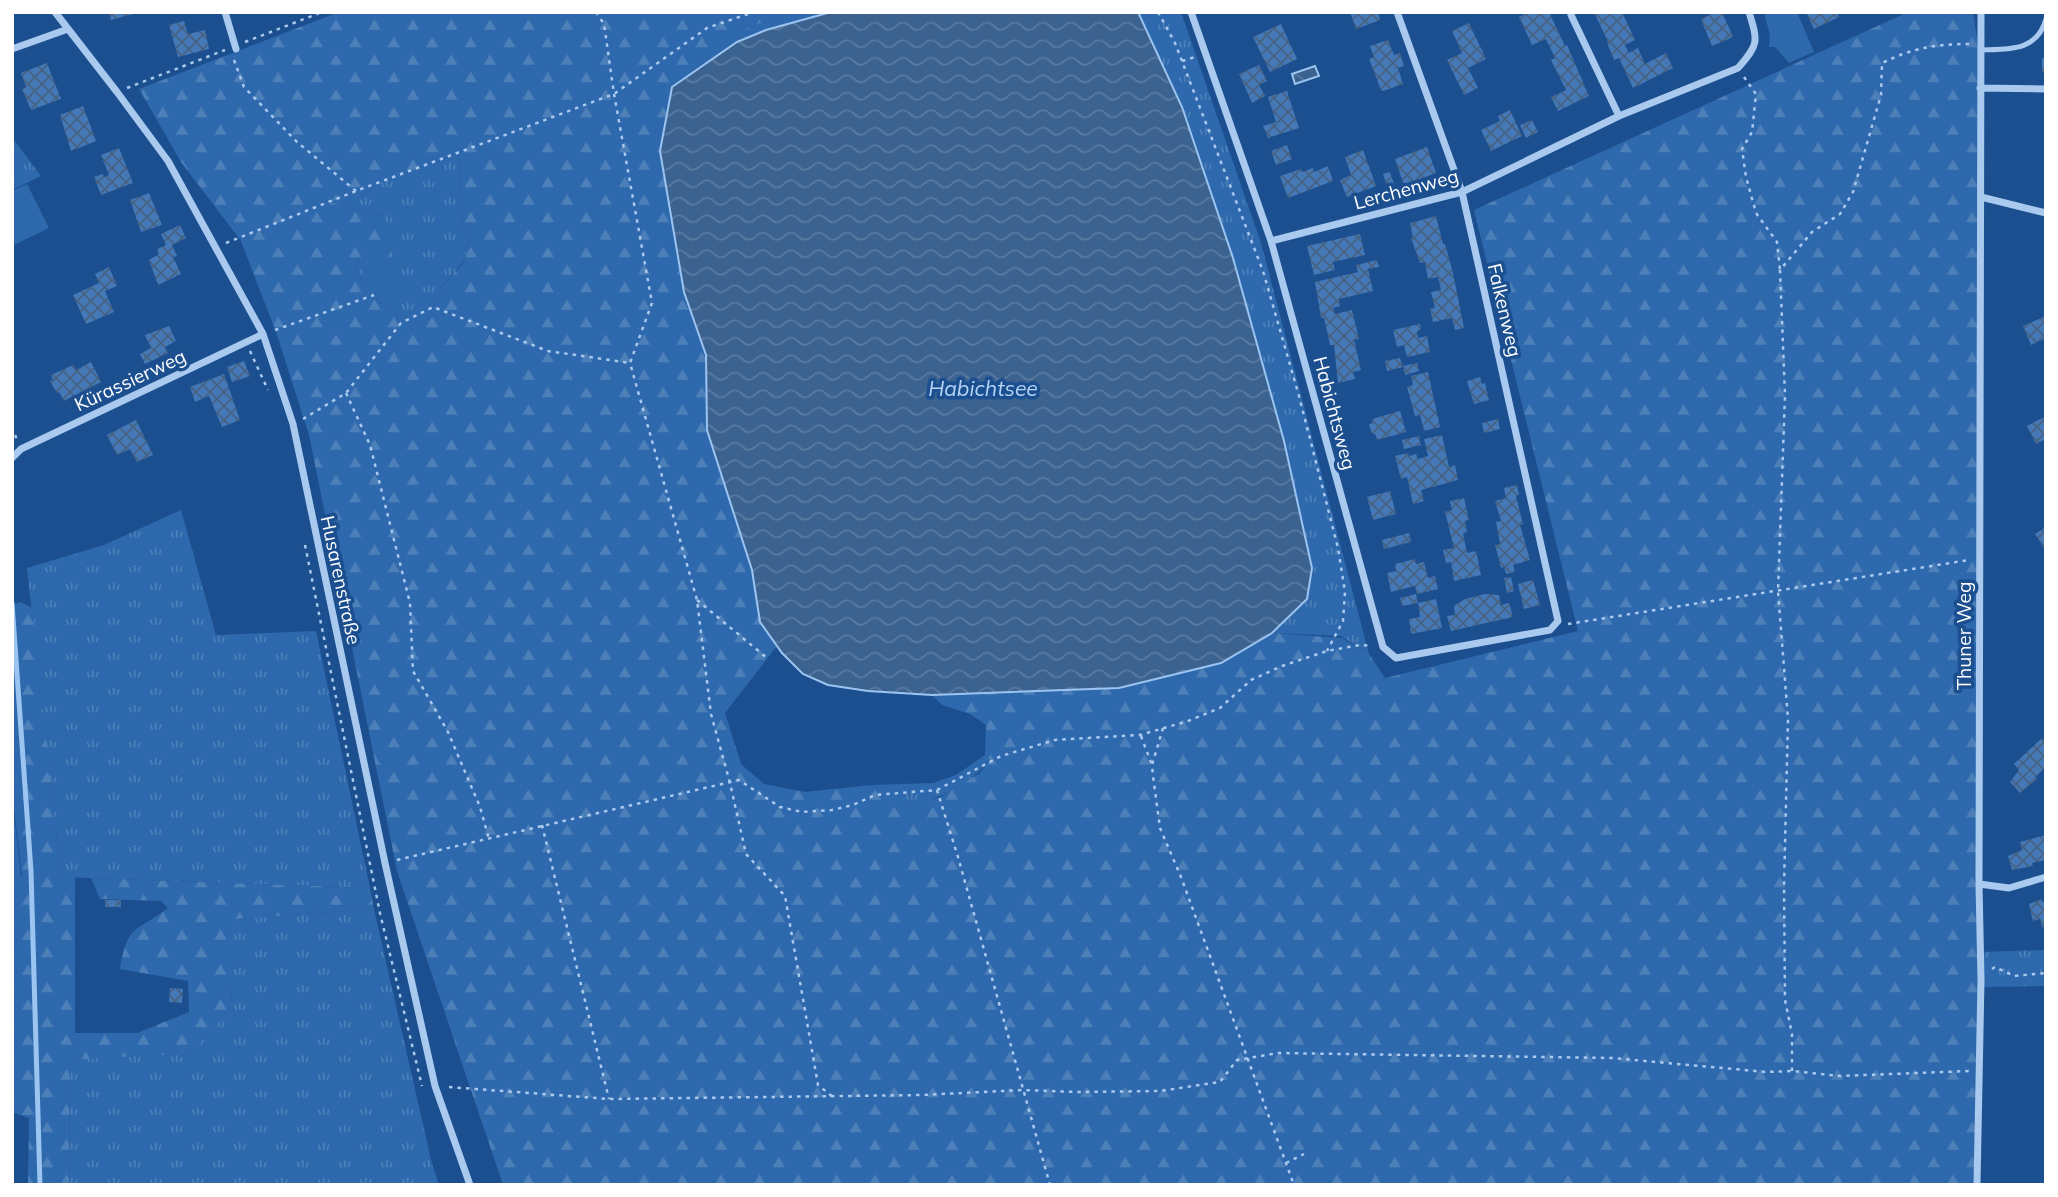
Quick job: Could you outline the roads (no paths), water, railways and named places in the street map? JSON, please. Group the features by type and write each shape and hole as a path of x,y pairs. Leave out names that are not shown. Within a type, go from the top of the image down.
{"street":[{"name":"Husarenstraße","path":"55,12 168,161 264,334 293,425 435,1086 470,1185"},
{"path":"225,12 235,47"},
{"name":"Habichtsweg","path":"1191,12 1271,241 1383,647"},
{"name":"Falkenweg","path":"1383,647 1396,658 1550,630 1558,621 1462,192 1396,12"},
{"name":"Lerchenweg","path":"1271,241 1462,192 1619,116 1738,68 1751,54 1757,39 1749,12"},
{"name":"Thuner Weg","path":"1977,1185 1981,980 1981,12"},
{"path":"1571,15 1619,116"},
{"path":"12,48 68,29"},
{"path":"1980,88 2046,89"},
{"path":"1981,197 2046,213"},
{"name":"Kürassierweg","path":"12,458 21,449 264,334"},
{"path":"1979,884 2009,888 2046,877"}],"lane":[{"path":"1980,47 2016,49 2031,43 2043,29 2046,19"}],"water":[{"name":"Habichtsee","path":"831,12 1138,12 1182,107 1233,258 1284,441 1312,568 1307,599 1272,633 1221,663 1119,688 932,695 868,691 828,685 803,674 782,653 760,622 752,570 707,430 706,355 684,292 660,151 672,87 737,42 766,30"},
{"path":"1315,66 1319,76 1295,84 1292,74"}],"waterway":[{"path":"12,603 31,871 40,1185"}]}
